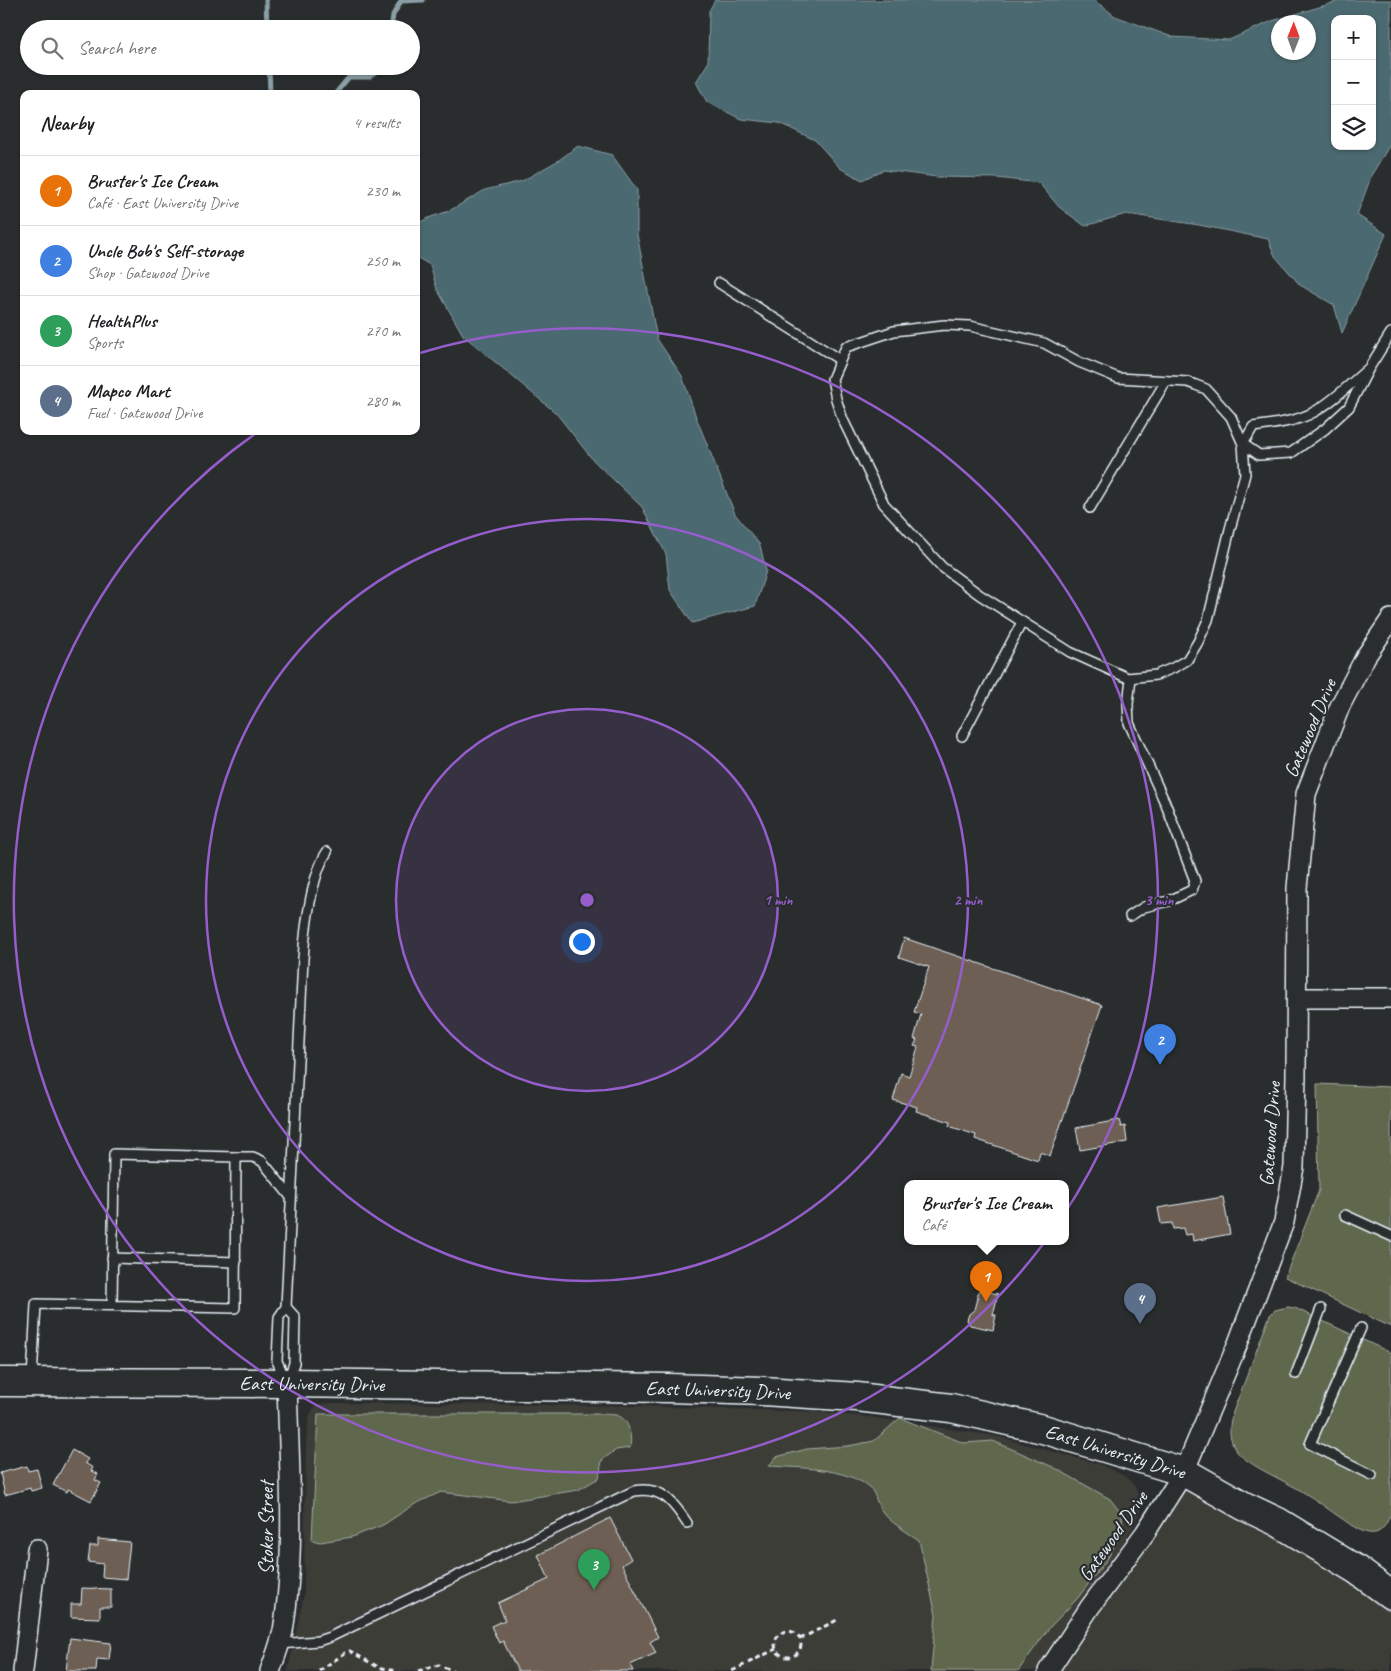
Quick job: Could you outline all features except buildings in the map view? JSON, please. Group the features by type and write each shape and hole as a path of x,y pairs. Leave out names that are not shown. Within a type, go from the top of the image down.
{"main road":[{"name":"East University Drive","path":"0,1382 287,1383 669,1388 857,1397 951,1408 1042,1428 1184,1472 1244,1506 1278,1522 1357,1570 1391,1594"}],"street":[{"name":"Gatewood Drive","path":"1048,1671 1090,1607 1145,1533 1184,1472 1238,1343 1284,1222 1294,1167 1297,888 1306,794 1340,706 1366,656 1391,619"},
{"path":"1297,998 1391,998"},
{"name":"Stoker Street","path":"270,1671 282,1633 287,1596 290,1541 287,1383"},
{"path":"23,1671 37,1548"}],"lane":[{"path":"719,284 840,360"},
{"path":"944,326 970,326 1044,343 1079,362 1118,378 1188,382 1206,389 1231,417 1243,444 1245,474 1208,620 1187,660 1173,668 1156,674 1131,678 1070,652 980,595 942,567 884,504 843,420 836,400 832,379 840,360 846,346 894,331 944,326"},
{"path":"1243,444 1259,455 1291,453 1325,429 1349,407 1369,368 1391,332"},
{"path":"1243,444 1253,427 1282,422 1313,413 1337,396 1369,368"},
{"path":"1090,508 1166,381"},
{"path":"962,736 1022,622"},
{"path":"1130,916 1144,907 1169,901 1192,890 1195,882 1166,805 1129,723 1128,704 1131,678"},
{"path":"287,1383 277,1361 279,1317 286,1307 290,1196 306,924 320,862 327,852"},
{"path":"112,1305 114,1154 253,1157 262,1161 290,1196"},
{"path":"32,1382 36,1304 235,1308 236,1157"},
{"path":"1345,1215 1391,1236"},
{"path":"112,1258 236,1262"},
{"path":"286,1307 295,1317 294,1363 287,1383"},
{"path":"1296,1374 1321,1309"},
{"path":"1361,1328 1310,1444 1372,1475"},
{"path":"279,1644 318,1641 330,1638 634,1491 651,1490 666,1497 677,1508 687,1523"}],"path":[{"path":"800,1639 837,1620"},
{"path":"782,1632 794,1633 800,1639 798,1651 792,1656 784,1656 776,1649 776,1638 782,1632"},
{"path":"732,1671 776,1649"},
{"path":"319,1671 345,1652 350,1651 378,1667 395,1671"},
{"path":"418,1671 439,1665 453,1671"}],"shaded area":[{"path":"320,1404 641,1406 817,1412 869,1417 995,1436 1102,1465 1128,1478 1135,1487 1140,1500 1140,1512 1134,1525 1043,1671 288,1671 304,1595 306,1443 309,1417 313,1409"},
{"path":"1184,1472 1391,1596 1391,1671 1048,1671"}],"green space":[{"path":"1317,1084 1391,1087 1391,1327 1285,1277 1319,1190"},
{"path":"1288,1307 1295,1308 1391,1353 1391,1513 1385,1525 1378,1532 1367,1533 1355,1527 1308,1495 1247,1460 1235,1449 1231,1439 1230,1426 1232,1417 1270,1315 1275,1310"},
{"path":"318,1414 606,1414 623,1418 628,1426 631,1444 630,1448 616,1450 602,1460 599,1478 578,1490 511,1501 441,1492 415,1504 383,1525 352,1537 320,1542 312,1540"},
{"path":"900,1418 964,1443 993,1441 1021,1453 1055,1468 1110,1499 1122,1514 1123,1529 1108,1558 1077,1599 1049,1628 1018,1671 931,1671 936,1615 919,1540 883,1513 872,1490 860,1481 835,1472 808,1468 769,1466 776,1457 807,1449 848,1446 874,1441"}],"water":[{"path":"715,0 1094,0 1115,16 1172,37 1229,40 1271,21 1271,60 1316,60 1316,15 1292,15 1343,0 1391,0 1391,143 1372,174 1357,215 1386,234 1342,333 1334,305 1300,285 1275,256 1268,239 1199,225 1126,214 1085,226 1059,207 1039,183 997,178 937,177 883,170 862,180 840,168 815,140 779,123 741,119 707,102 696,82 708,63 709,11"},
{"path":"578,146 612,155 637,190 637,234 657,339 682,376 696,417 735,514 760,545 766,571 755,606 692,623 670,590 666,554 642,507 593,460 556,413 463,335 437,289 430,265 420,259 420,222 449,211 485,190 522,181 559,160"}],"waterway":[{"path":"266,0 267,20"},
{"path":"392,20 401,1 423,0"},
{"path":"269,75 270,90"},
{"path":"338,90 349,77 369,77 372,75"}],"place":[{"name":"Uncle Bob's Self-storage","path":"1160,1065"},
{"name":"Bruster's Ice Cream","path":"986,1302"},
{"name":"Mapco Mart","path":"1140,1324"},
{"name":"HealthPlus","path":"594,1590"}]}
